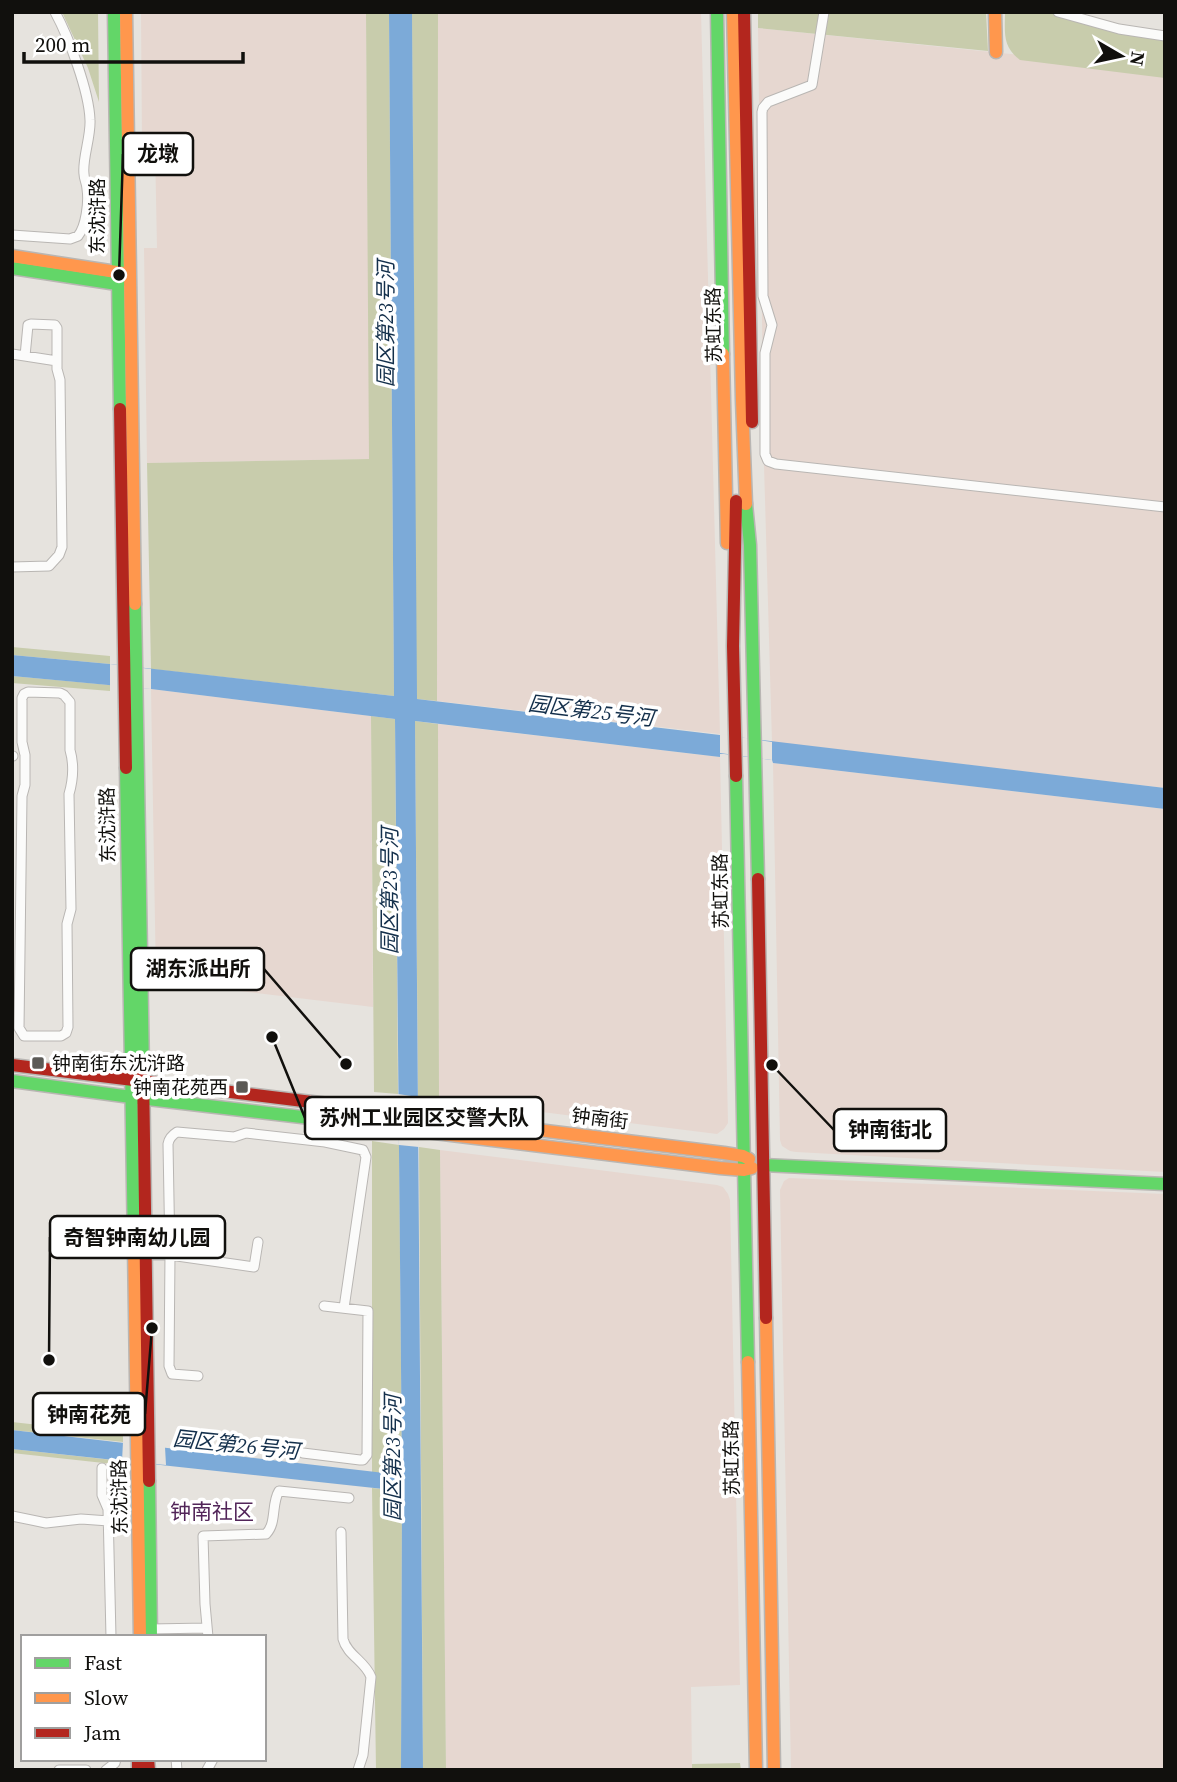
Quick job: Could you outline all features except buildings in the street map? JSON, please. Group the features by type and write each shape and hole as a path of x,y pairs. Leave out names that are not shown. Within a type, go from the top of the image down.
{"main road":[{"name":"东沈浒路","path":"114,12 117,277 130,667"},
{"name":"东沈浒路","path":"126,12 130,275 130,688 137,1081 146,1255 143,1444"},
{"path":"717,12 728,613 733,646"},
{"name":"苏虹东路","path":"724,12 750,545 756,739 774,1770"},
{"name":"苏虹东路","path":"733,12 737,521 733,646 756,1770"},
{"path":"744,12 754,525 750,545"},
{"path":"995,12 996,52"},
{"path":"12,256 117,277"},
{"path":"12,268 117,277 130,275"},
{"name":"钟南街","path":"12,1065 743,1156 763,1165"},
{"name":"钟南街","path":"12,1081 744,1170 763,1165 1165,1184"},
{"name":"东沈浒路","path":"138,1098 147,1634"}],"street":[{"path":"12,235 70,239 78,236 83,229 88,191 83,173 89,142 88,102 55,12"},
{"path":"824,12 812,85 768,102 763,107 763,296 772,325 765,353 768,461 1165,507"},
{"path":"1058,12 1119,29 1165,36"},
{"path":"12,566 50,566 60,555 62,547 60,380 55,325 28,326 25,356"},
{"path":"12,354 57,361"},
{"path":"28,692 64,695 70,702 72,784 69,794 71,909 67,924 68,1031 64,1035 30,1037 22,1034 19,1028 16,968 17,866 25,785 22,698 28,692"},
{"path":"325,1142 327,1120"},
{"path":"198,1376 170,1371 168,1144 169,1139 177,1132 234,1137 246,1133 325,1142 363,1150 366,1157 344,1308"},
{"path":"146,1255 170,1255 254,1266 258,1242"},
{"path":"303,1453 360,1460 366,1455 368,1311 324,1306"},
{"path":"102,1468 103,1495 109,1521 111,1635"},
{"path":"147,1634 207,1632 203,1536 266,1534 271,1528 279,1491 349,1498"},
{"path":"12,1516 46,1523 74,1519 109,1521"},
{"path":"341,1532 344,1644 371,1677 363,1755 358,1770"},
{"path":"59,1770 86,1770"}],"shaded area":[{"path":"141,12 366,12 370,459 147,463 144,248 157,248 155,147 142,146"},
{"path":"438,12 701,12 720,734 437,701"},
{"path":"758,28 1165,70 1165,788 772,742 764,465"},
{"path":"151,689 371,716 373,1007 156,981"},
{"path":"438,724 720,757 728,1123 717,1134 439,1099"},
{"path":"773,763 1165,809 1165,1172 796,1152 782,1146"},
{"path":"440,1150 717,1185 723,1187 728,1194 740,1685 691,1687 692,1770 446,1770"},
{"path":"789,1178 1165,1194 1165,1770 791,1770 780,1190 784,1181"}],"green space":[{"path":"62,12 98,12 99,102 88,68"},
{"path":"366,12 389,12 394,696 151,669 147,463 369,459"},
{"path":"412,12 438,12 437,701 416,699"},
{"path":"758,12 986,12 988,51 758,28"},
{"path":"1005,12 1050,12 1165,38 1165,78 1020,60 1007,44"},
{"path":"12,647 110,656 110,664 12,655"},
{"path":"12,676 110,685 110,691 12,683"},
{"path":"371,716 395,719 398,1094 374,1092"},
{"path":"415,721 438,724 439,1099 418,1097"},
{"path":"372,1141 399,1145 402,1476 372,1472"},
{"path":"419,1147 440,1150 446,1770 423,1770"},
{"path":"120,1419 123,1420 123,1442 12,1430 12,1422 120,1434"},
{"path":"12,1449 122,1461 122,1465 12,1453"},
{"path":"372,1488 402,1491 401,1770 376,1770"},
{"path":"740,1763 741,1770 692,1770 692,1764"}],"water":[{"path":"389,12 412,12 417,699 1165,788 1165,809 773,763 772,760 724,754 720,754 720,757 415,721 423,1770 401,1770 402,1491 12,1449 12,1430 402,1475 395,719 151,689 12,676 12,655 394,696"}],"pier":[{"path":"110,664 151,669 151,689 110,687"},
{"path":"720,734 772,742 772,760 720,753"},
{"path":"398,1094 418,1097 419,1147 399,1145"},
{"path":"123,1442 165,1447 166,1465 122,1461"}],"traffic: fast":[{"path":"114,12 120,409"},
{"path":"717,12 723,354"},
{"path":"12,268 117,284 122,280"},
{"path":"746,504 750,545 758,879"},
{"path":"135,604 143,1071"},
{"path":"126,768 134,1247"},
{"path":"736,776 748,1362"},
{"path":"12,1081 336,1121"},
{"path":"763,1165 1165,1184"},
{"path":"149,1481 151,1635"}],"traffic: slow":[{"path":"126,12 135,604"},
{"path":"733,12 746,504"},
{"path":"995,12 996,52"},
{"path":"12,256 123,273"},
{"path":"723,354 727,543"},
{"path":"336,1121 720,1168 752,1168"},
{"path":"490,1124 724,1153 749,1159"},
{"path":"134,1247 140,1635"},
{"path":"766,1318 774,1770"},
{"path":"748,1362 756,1770"}],"traffic: jam":[{"path":"744,12 752,422"},
{"path":"120,409 126,768"},
{"path":"736,501 733,646 736,776"},
{"path":"758,879 766,1318"},
{"path":"12,1065 490,1124"},
{"path":"143,1071 149,1481"},
{"path":"138,1761 138,1770"},
{"path":"148,1761 149,1770"}],"place":[{"name":"龙墩","path":"119,275"},
{"name":"苏州工业园区交警大队","path":"272,1037"},
{"name":"钟南街东沈浒路","path":"38,1063"},
{"name":"湖东派出所","path":"346,1064"},
{"name":"钟南街北","path":"772,1065"},
{"name":"钟南花苑西","path":"242,1087"},
{"name":"钟南花苑","path":"152,1328"},
{"name":"奇智钟南幼儿园","path":"49,1360"}],"district":[{"name":"钟南社区","path":"212,1512"}],"water label":[{"name":"园区第23号河","path":"386,324"},
{"name":"园区第25号河","path":"591,711"},
{"name":"园区第23号河","path":"390,891"},
{"name":"园区第26号河","path":"236,1445"},
{"name":"园区第23号河","path":"393,1458"}]}
